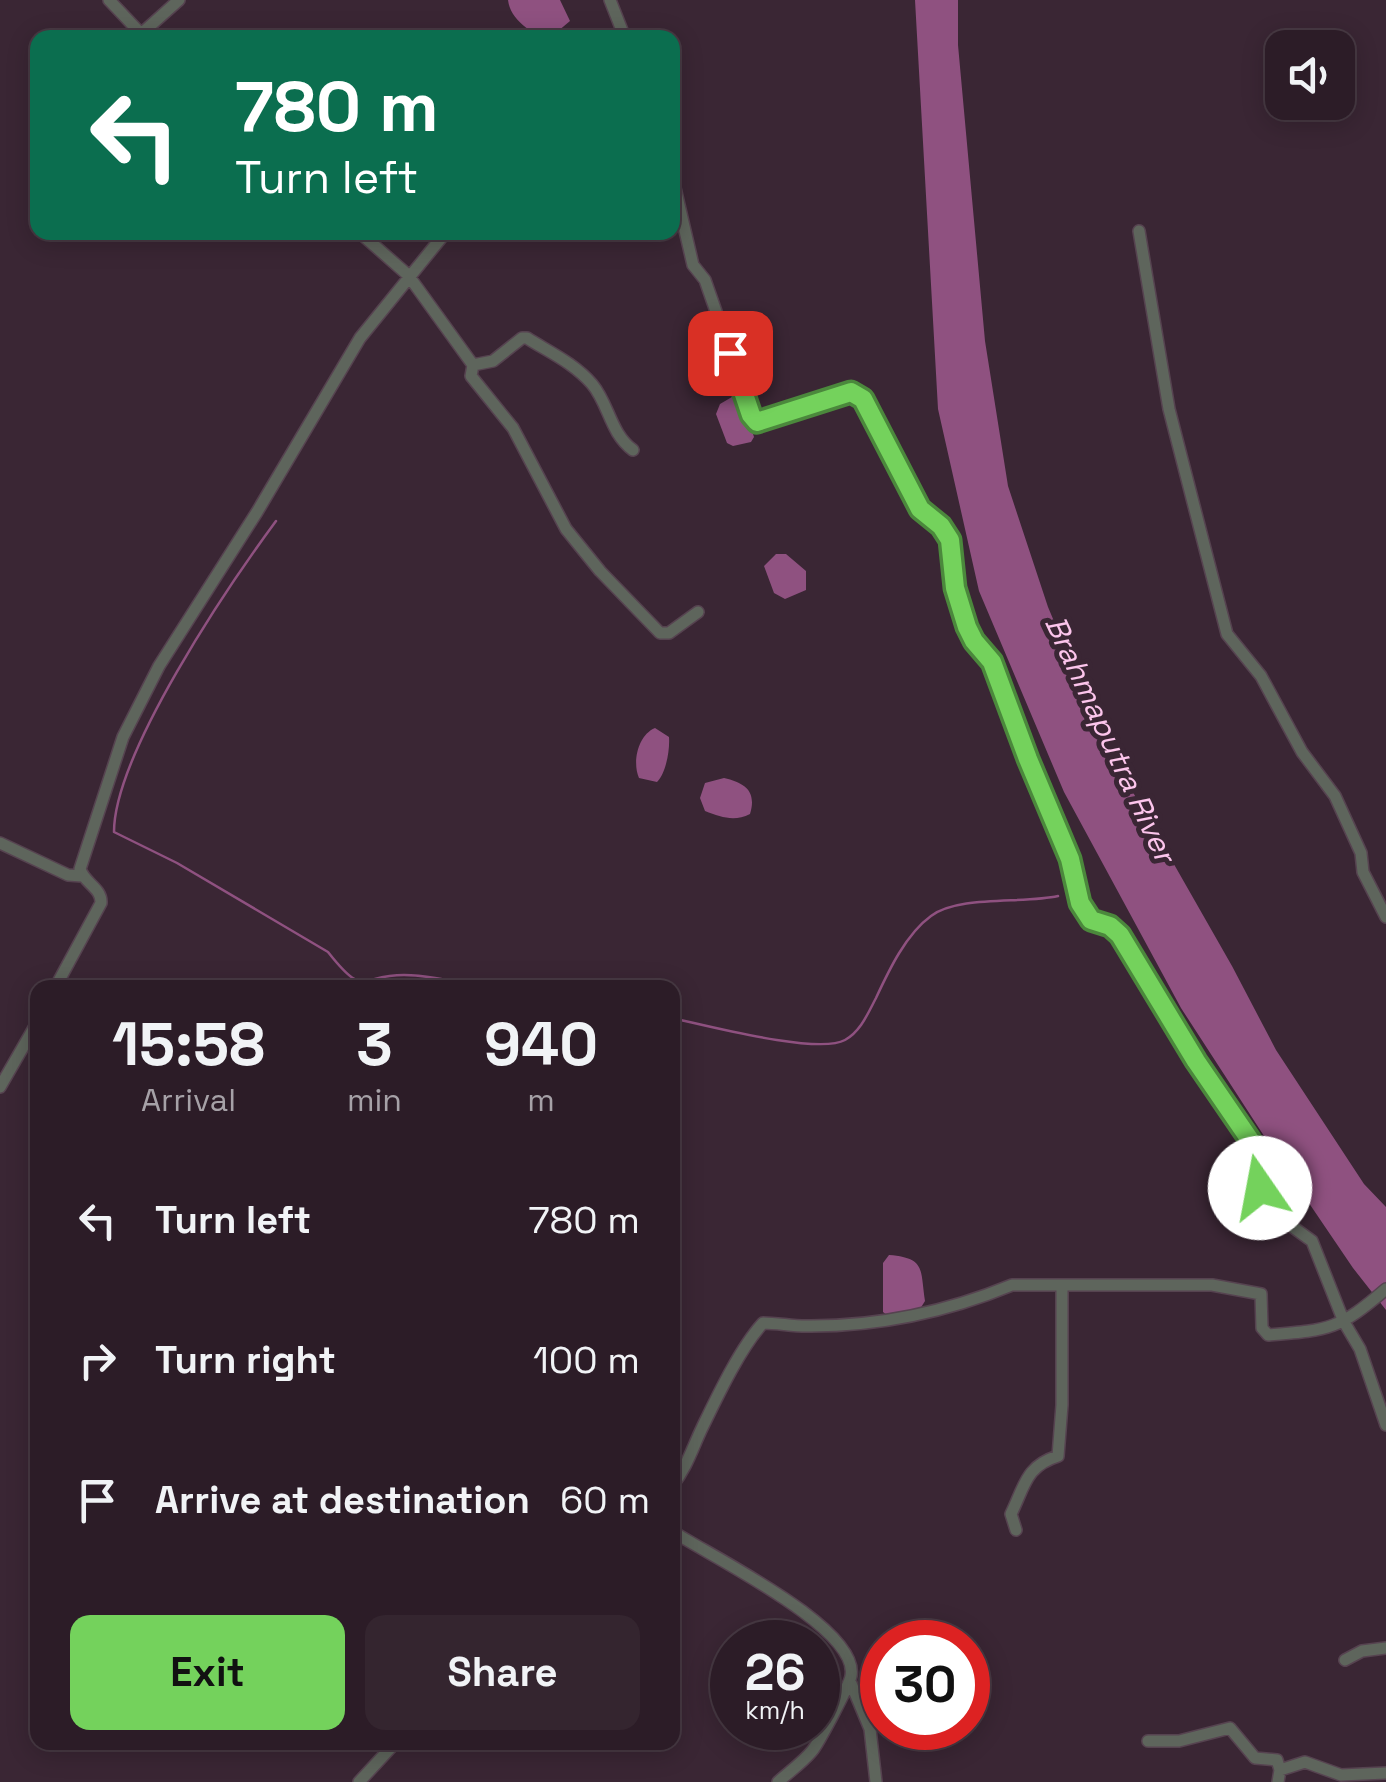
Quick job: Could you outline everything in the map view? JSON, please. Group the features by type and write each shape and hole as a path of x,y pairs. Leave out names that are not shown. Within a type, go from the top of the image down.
{"street":[{"path":"109,0 137,30"},
{"path":"149,30 179,0"},
{"path":"610,0 622,30"},
{"path":"680,209 693,265 705,280 754,420 761,422 786,411 856,393 869,409 920,509 941,526 950,540 955,588 967,627 992,662 1070,859 1084,910 1094,922 1110,926 1120,935 1196,1061 1250,1140 1260,1188 1279,1217 1312,1241 1360,1350 1386,1425"},
{"path":"1139,231 1169,410 1227,634 1261,676 1302,752 1335,796 1361,853 1362,872 1386,917"},
{"path":"368,240 408,276 474,365"},
{"path":"82,876 83,859 123,736 144,694 360,338 439,240"},
{"path":"474,365 493,361 527,338 565,360 594,385 618,437 633,450"},
{"path":"474,365 471,376 513,428 559,517 600,570 660,633 670,633 698,612"},
{"path":"0,843 68,875 82,876 99,893 101,903 60,980"},
{"path":"0,1087 30,1035"},
{"path":"680,1475 702,1428 763,1323 808,1327 885,1321 992,1296 1012,1285 1212,1285 1258,1292 1262,1298 1262,1328 1268,1335 1316,1331 1347,1321 1386,1289"},
{"path":"1016,1530 1011,1514 1030,1475 1040,1462 1058,1456 1062,1285"},
{"path":"680,1536 741,1570 812,1617 850,1662 850,1681 870,1728 876,1782"},
{"path":"1345,1660 1362,1650 1386,1648"},
{"path":"778,1782 815,1748 850,1681"},
{"path":"1148,1741 1179,1742 1228,1728 1246,1752 1264,1760 1274,1758 1279,1776 1305,1762 1341,1775 1386,1773"},
{"path":"359,1782 389,1750"}],"shaded area":[{"path":"508,0 560,0 570,21 559,30 532,30 517,20"},
{"path":"915,0 958,0 958,45 985,341 1008,486 1048,607 1106,745 1276,1050 1364,1184 1386,1207 1386,1310 1353,1268 1181,1008 1064,792 979,591 938,409"},
{"path":"737,394 754,437 751,442 733,446 727,443 716,414 720,404"},
{"path":"776,554 786,554 806,571 806,590 785,599 774,593 764,566"},
{"path":"655,728 669,737 667,761 657,782 639,778 636,764 644,737"},
{"path":"724,778 748,789 752,799 750,814 733,818 705,811 700,798 705,783"},
{"path":"889,1255 910,1259 919,1267 925,1301 920,1309 888,1316 883,1312 883,1263"}],"waterway":[{"path":"276,521 204,627 153,716 119,799 114,832 177,863 328,952 356,980"},
{"path":"680,1020 811,1044 845,1040 864,1021 906,942 931,916 958,905 1058,896"},
{"path":"368,980 414,975 444,980"}],"route":[{"path":"730,353 751,415 757,422 851,392 863,399 920,509 941,526 950,540 955,588 967,627 992,662 1070,859 1080,903 1094,922 1110,926 1120,935 1196,1061 1250,1140 1260,1188"}],"water label":[{"name":"Brahmaputra River","path":"1110,739"}]}
